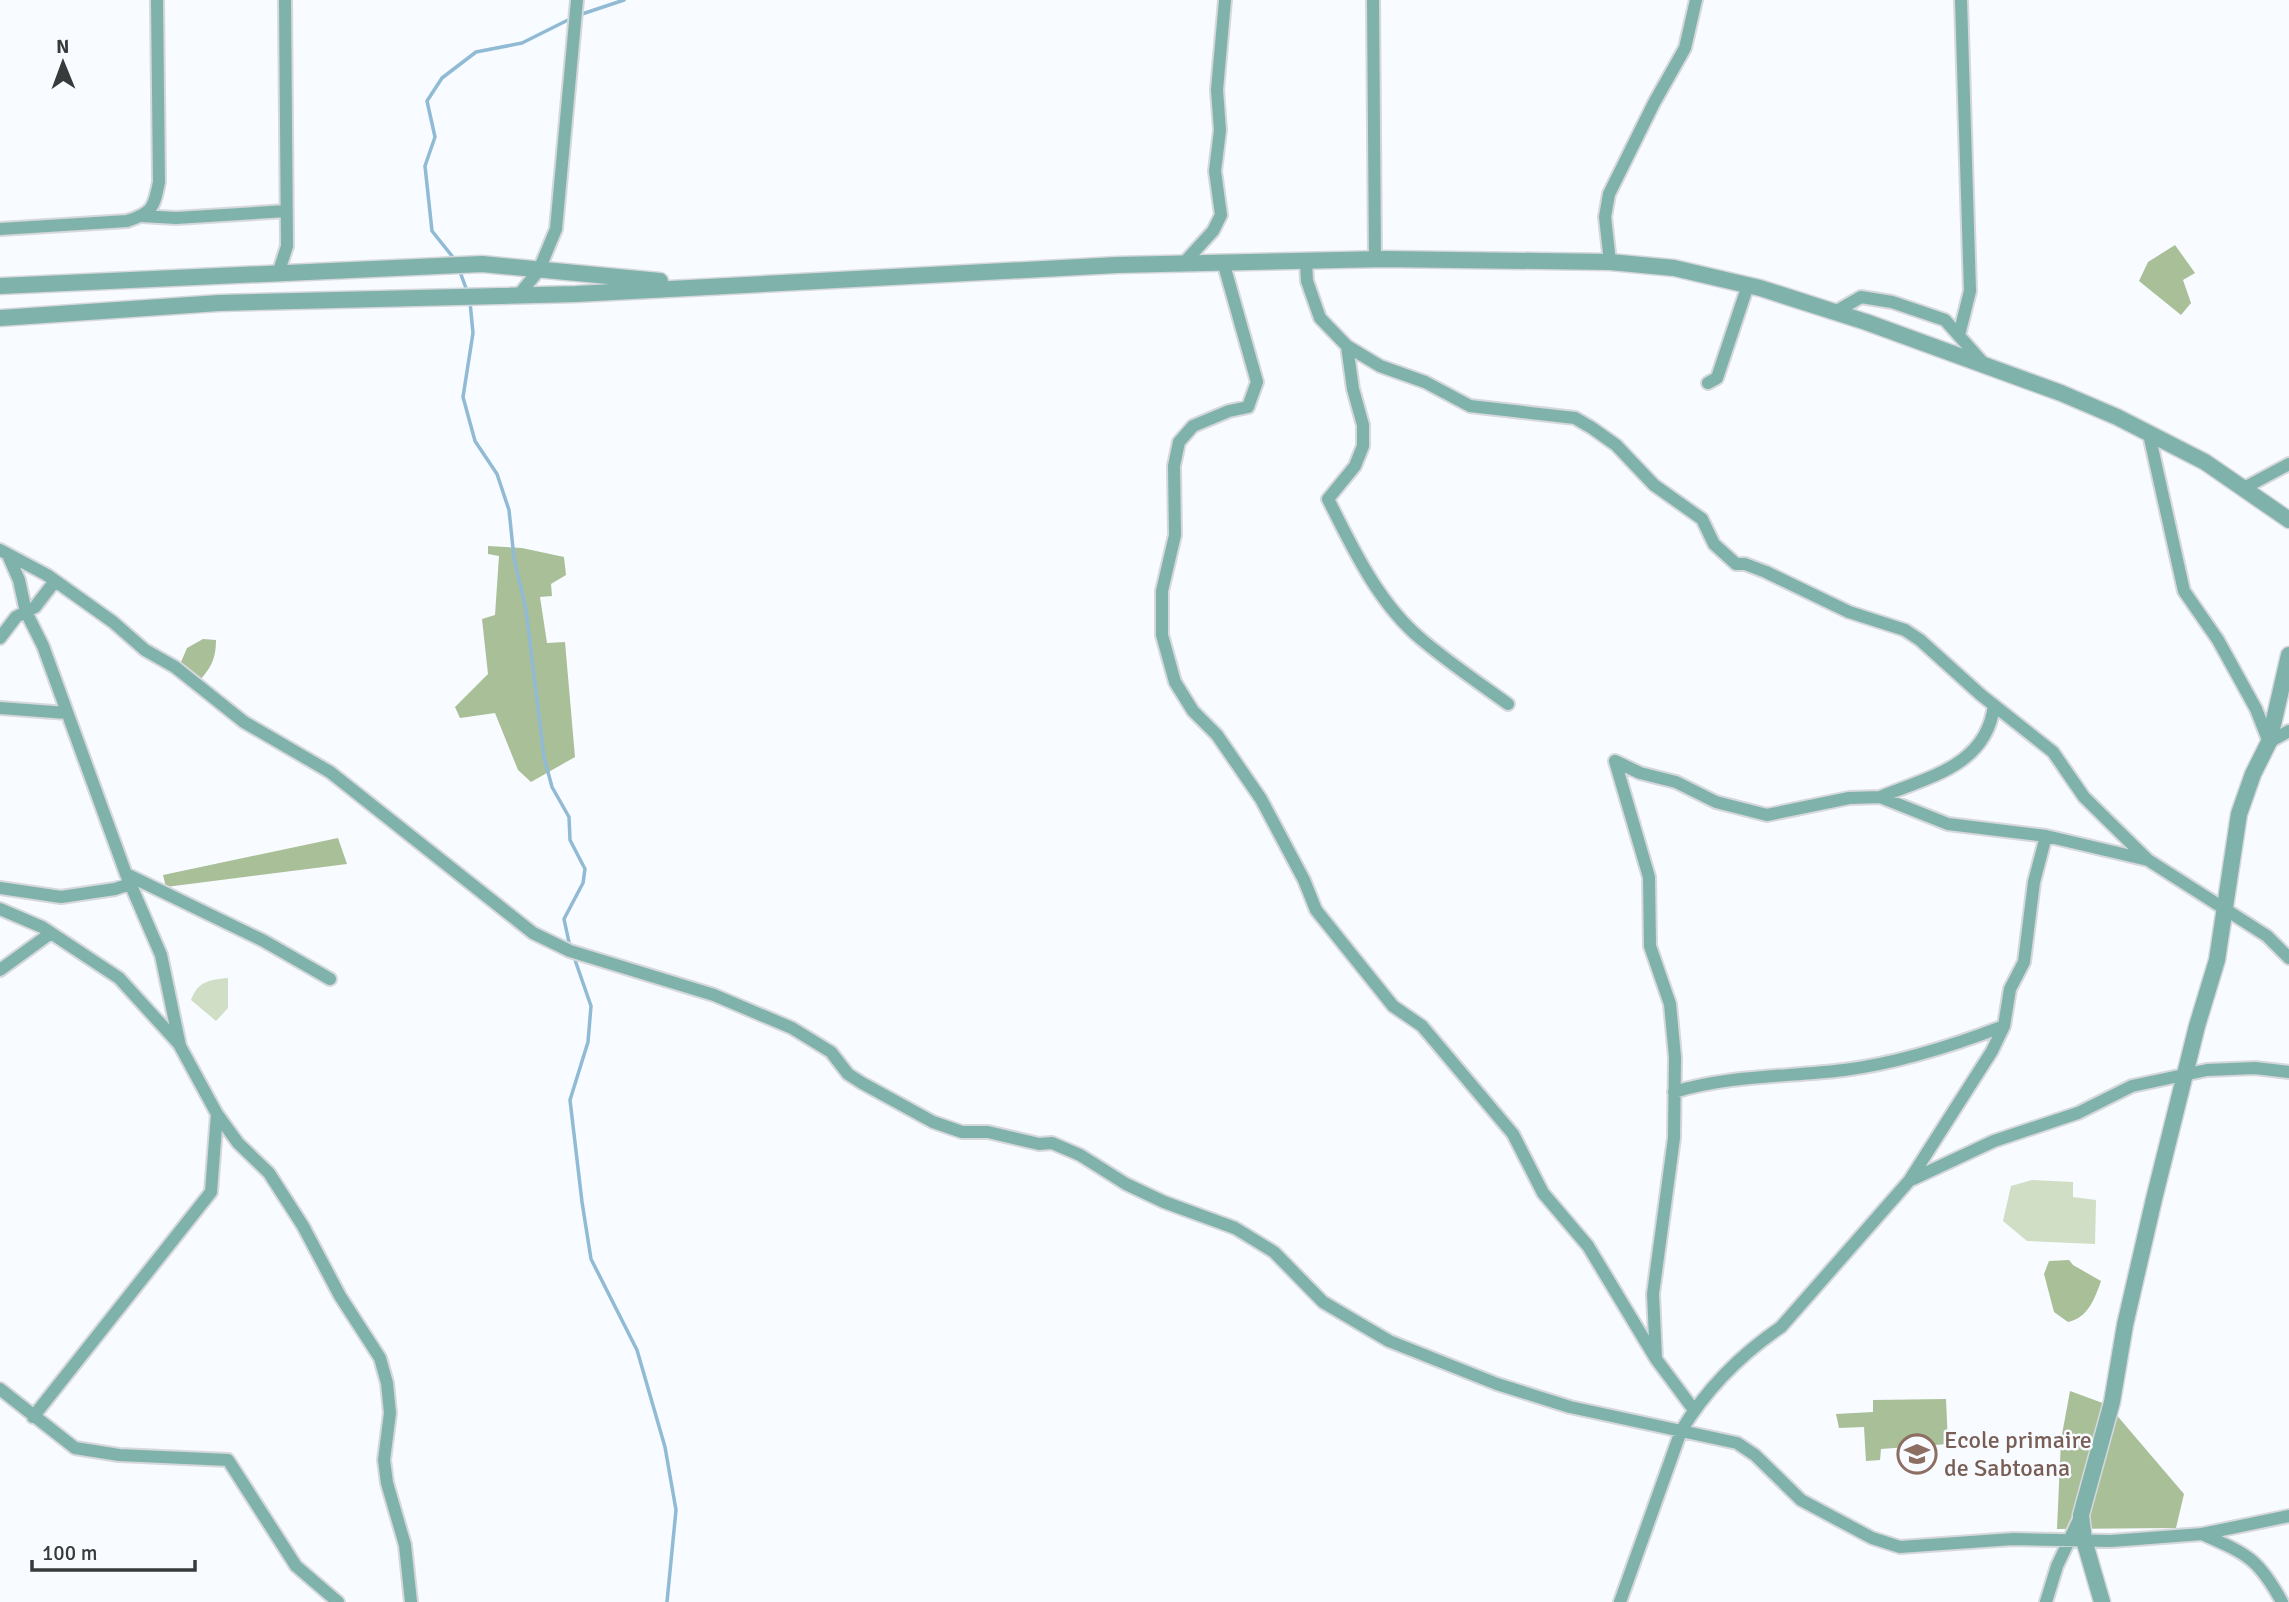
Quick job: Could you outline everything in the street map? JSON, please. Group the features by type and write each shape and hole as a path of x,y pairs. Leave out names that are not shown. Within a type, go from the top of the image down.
{"street":[{"path":"0,229 127,221 142,216 154,206 159,182 157,0"},
{"path":"278,274 287,246 285,0"},
{"path":"517,296 539,270 556,229 576,0"},
{"path":"1182,265 1213,230 1221,215 1215,171 1220,130 1217,90 1225,0"},
{"path":"1373,0 1375,260"},
{"path":"1610,262 1605,217 1609,194 1654,103 1685,48 1696,0"},
{"path":"1959,335 1970,291 1961,0"},
{"path":"142,216 176,218 286,211"},
{"path":"0,318 219,303 517,296 970,271 1375,260 1610,262 1674,268 1748,285 1835,312 1984,365 2081,402 2205,462 2289,520"},
{"path":"1306,262 1307,281 1320,318 1347,346 1380,366 1425,382 1470,406 1575,418 1604,435 1654,485 1702,520 1714,544 1736,564 1745,564 1766,572 1849,612 1905,630 1952,666 1994,705 2053,752 2084,797 2148,860 2267,936 2289,958"},
{"path":"0,286 34,282 482,264 704,285"},
{"path":"1224,265 1257,382 1248,407 1228,411 1193,426 1179,442 1174,466 1175,535 1162,591 1162,635 1175,682 1192,711 1217,735 1261,799 1304,880 1316,911 1393,1006 1422,1026 1513,1134 1543,1193 1588,1246 1656,1359 1693,1410"},
{"path":"1708,383 1717,378 1748,285"},
{"path":"1835,312 1861,297 1892,302 1945,320 1984,365"},
{"path":"1347,346 1353,389 1363,425 1363,446 1355,466 1328,499 1353,550 1402,619 1421,638 1508,704"},
{"path":"2149,434 2184,591 2218,640 2256,709 2269,742"},
{"path":"2245,488 2289,464"},
{"path":"4,552 55,581 113,622 145,650 175,667 244,722 330,772 533,933 570,951 714,995 770,1018 831,1052 848,1073 862,1083 933,1122 962,1132 988,1132 1039,1144 1052,1143 1080,1155 1126,1184 1164,1202 1235,1228 1274,1252 1322,1302 1389,1341 1497,1384 1570,1407 1737,1443 1755,1455 1801,1500 1884,1544 1900,1547 2013,1539 2078,1540 2202,1534 2289,1516"},
{"path":"4,552 19,580 26,612 44,646 128,879 161,955 180,1046"},
{"path":"0,638 16,617 35,607 55,581"},
{"path":"2102,1602 2078,1540 2081,1515 2112,1402 2132,1293 2197,1027 2214,976 2239,814 2253,774 2269,742 2289,656"},
{"path":"1656,1359 1653,1294 1674,1138 1670,1004 1650,946 1650,877 1615,761 1640,773 1676,782 1716,802 1767,815 1849,798 1880,797 1962,763 1986,736 1992,722 1994,705"},
{"path":"0,708 67,713"},
{"path":"2269,742 2289,731"},
{"path":"1880,797 1948,824 2046,836 2148,860"},
{"path":"1620,1602 1681,1431 1693,1410 1717,1381 1745,1354 1781,1327 1909,1181 1992,1051 2004,1026 2010,989 2024,962 2034,882 2046,836"},
{"path":"0,888 61,897 115,889 128,879"},
{"path":"128,879 264,941 330,979"},
{"path":"0,909 51,933 119,978 180,1046 217,1114 238,1143 269,1173 380,1358 387,1383 390,1413 384,1460 387,1483 404,1545 411,1602"},
{"path":"0,970 51,933"},
{"path":"1674,1092 1708,1082 1846,1070 1943,1049 2004,1026"},
{"path":"1909,1181 1994,1141 2078,1113 2132,1086 2187,1072 2255,1068 2289,1072"},
{"path":"33,1417 211,1192 217,1114"},
{"path":"0,1390 75,1448 119,1455 228,1460 296,1566 338,1602"},
{"path":"2202,1534 2251,1558 2264,1570 2283,1602"},
{"path":"2046,1602 2057,1566 2078,1540"}],"green space":[{"path":"2175,245 2195,273 2183,280 2191,303 2181,315 2139,281 2148,262"},
{"path":"488,546 522,548 564,557 566,575 551,584 552,596 540,597 547,643 565,642 575,757 531,782 518,770 495,713 460,718 455,707 488,674 482,619 495,615 499,556 488,554"},
{"path":"203,639 216,640 215,653 208,669 196,684 178,669 187,648"},
{"path":"338,838 347,864 166,887 163,875"},
{"path":"228,978 228,1008 216,1021 191,1000 201,985"},
{"path":"2032,1180 2073,1182 2073,1197 2096,1200 2095,1244 2027,1241 2003,1221 2011,1186"},
{"path":"2069,1260 2101,1281 2086,1312 2068,1322 2054,1312 2044,1274 2049,1261"},
{"path":"2070,1391 2108,1405 2184,1494 2176,1528 2057,1529 2061,1440"},
{"path":"1946,1399 1948,1444 1881,1449 1880,1460 1866,1461 1864,1427 1839,1428 1836,1414 1873,1412 1873,1400"}],"waterway":[{"path":"579,15 624,0"},
{"path":"456,261 432,231 425,166 435,137 427,101 442,78 476,52 522,43 572,18"},
{"path":"459,269 467,291"},
{"path":"470,302 473,333 463,397 475,441 497,474 509,510 514,558 526,610 544,757 552,787 569,817 570,840 585,869 583,883 564,919 570,947"},
{"path":"574,957 591,1006 588,1042 570,1100 582,1202 591,1259 637,1350 665,1447 676,1510 667,1602"}],"place":[{"name":"Ecole primaire de Sabtoana","path":"1917,1454"}]}
